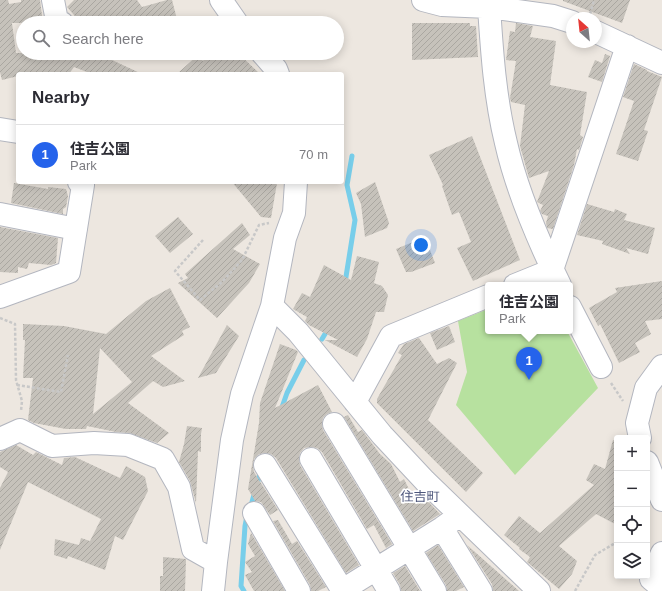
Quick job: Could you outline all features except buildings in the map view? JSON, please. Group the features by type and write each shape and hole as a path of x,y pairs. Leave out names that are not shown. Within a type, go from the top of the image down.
{"street":[{"path":"53,0 56,16"},
{"path":"222,0 232,16"},
{"path":"423,0 442,5 489,7 553,16 566,20"},
{"path":"489,7 494,72 506,143 522,196 544,252 556,277"},
{"path":"602,35 662,63"},
{"path":"556,277 627,46"},
{"path":"268,60 277,72"},
{"path":"0,129 16,132"},
{"path":"0,298 69,272 83,185 82,184"},
{"path":"213,591 232,440 242,394 272,306 285,238 294,213 296,184"},
{"path":"0,214 76,229"},
{"path":"531,282 556,277"},
{"path":"355,402 391,336 485,297"},
{"path":"272,306 298,332 382,435 403,458 539,591"},
{"path":"573,313 601,367"},
{"path":"639,431 646,388 662,366"},
{"path":"334,424 435,591"},
{"path":"0,439 20,430 52,446 94,443 128,445 163,459 179,487 193,549 216,562"},
{"path":"311,458 389,591"},
{"path":"265,466 342,591 460,515"},
{"path":"650,470 662,500"},
{"path":"254,513 299,591"},
{"path":"442,528 481,591"},
{"path":"662,553 651,579 662,588"}],"path":[{"path":"591,12 594,0"},
{"path":"203,240 175,271 200,300 222,282 242,260 259,225 275,222"},
{"path":"0,318 14,324 16,380 22,401 20,430"},
{"path":"17,385 61,392 68,355"},
{"path":"601,367 639,431"},
{"path":"575,591 595,555 615,543"}],"green space":[{"path":"485,310 485,334 569,334 598,388 515,475 456,405 467,372 458,321"}],"waterway":[{"path":"345,283 355,220 347,185 352,156"},
{"path":"322,339 328,329"},
{"path":"281,410 287,393 304,360"},
{"path":"250,509 261,470"},
{"path":"244,591 241,586 247,516"}],"place":[{"name":"住吉公園","path":"529,380"}],"district":[{"name":"住吉町","path":"420,496"}]}
